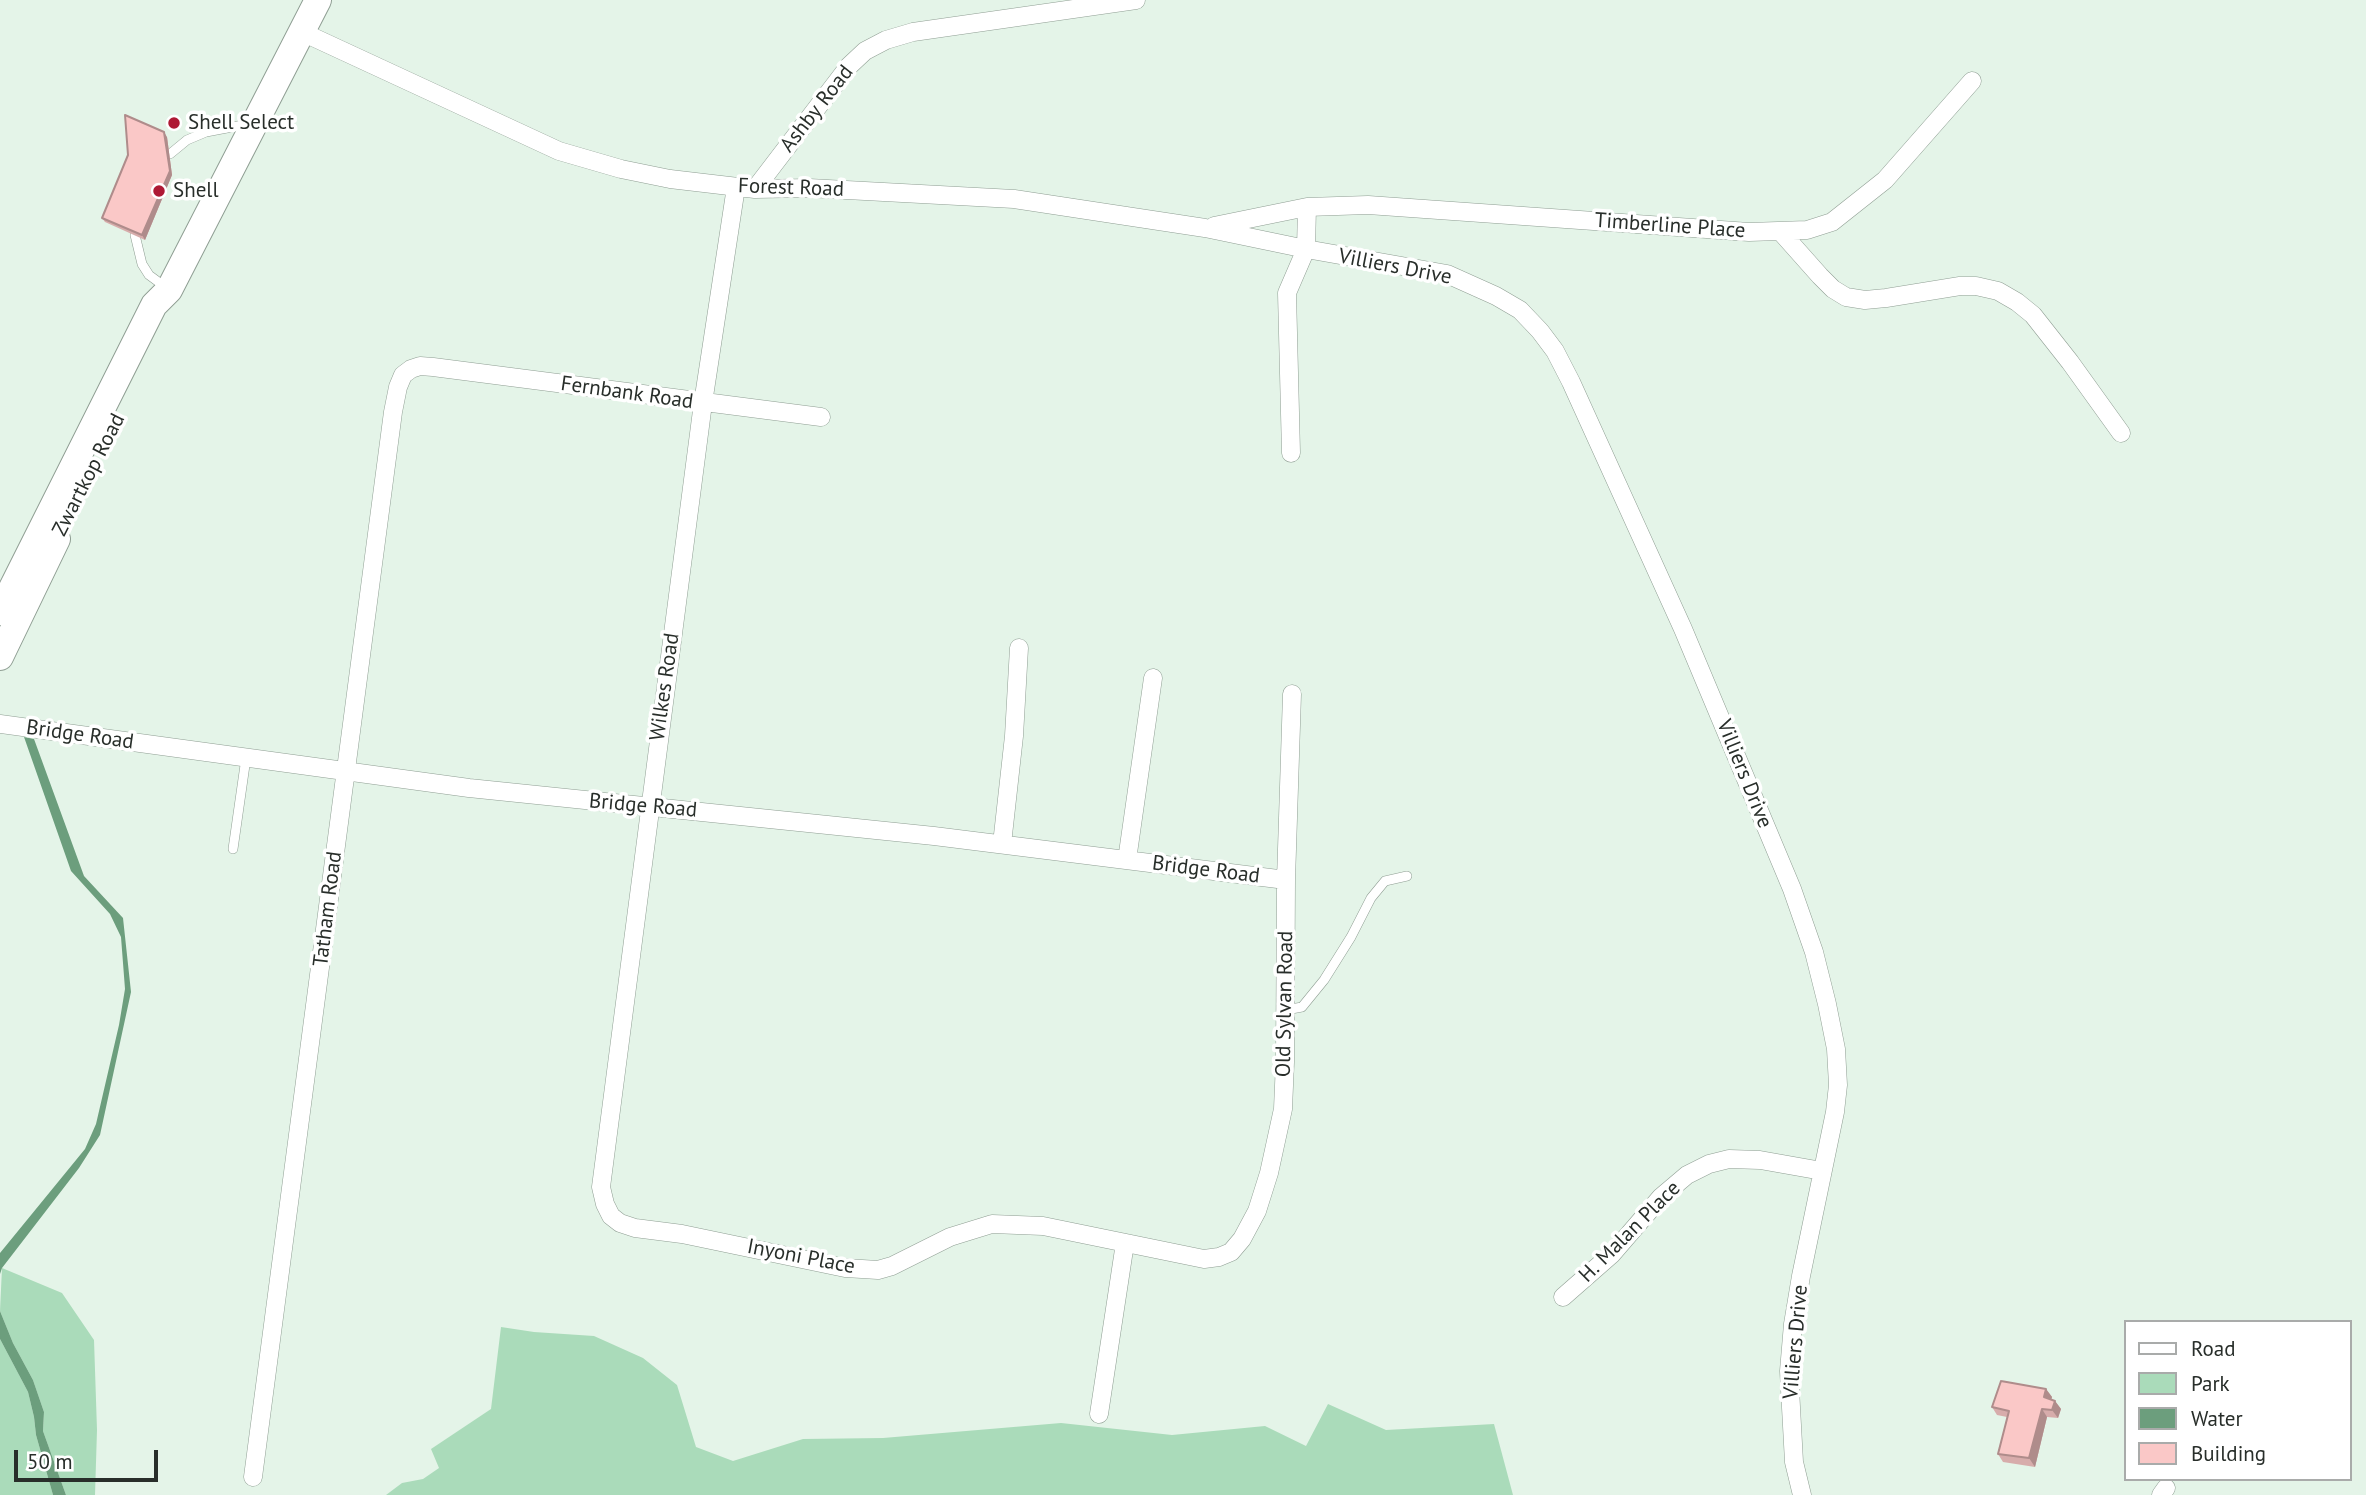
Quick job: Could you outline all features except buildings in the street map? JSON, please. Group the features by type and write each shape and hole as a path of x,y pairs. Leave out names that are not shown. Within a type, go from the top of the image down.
{"street":[{"name":"Zwartkop Road","path":"0,612 154,305 169,290 318,0"},
{"name":"Ashby Road","path":"755,189 849,66 865,51 886,40 913,32 1136,0"},
{"name":"Forest Road","path":"302,32 559,151 621,169 670,179 755,189 808,188 1014,199 1205,228 1306,250"},
{"name":"Timberline Place","path":"1205,228 1307,207 1368,205 1749,232 1807,230 1832,222 1885,180 1972,81"},
{"name":"Wilkes Road","path":"601,1186 703,403 736,187"},
{"path":"1291,453 1287,293 1306,250 1307,207"},
{"path":"1780,231 1833,289 1846,297 1865,300 1976,286 1998,291 2017,302 2040,324 2121,433"},
{"name":"Villiers Drive","path":"1306,250 1447,274 1520,310 1540,331 1555,351 1683,629 1744,771 1814,952 1836,1049 1838,1085 1835,1112 1793,1324 1789,1371 1794,1462 1802,1495"},
{"name":"Zwartkop Road","path":"0,657 145,363 167,313 169,290"},
{"name":"Fernbank Road","path":"433,367 821,417"},
{"name":"Tatham Road","path":"253,1476 398,387 404,375 411,369 433,367"},
{"path":"1002,844 1014,736 1019,648"},
{"path":"1127,860 1153,678"},
{"name":"Old Sylvan Road","path":"1181,1255 1204,1259 1219,1257 1231,1252 1242,1239 1257,1211 1269,1173 1283,1109 1292,694"},
{"name":"Bridge Road","path":"0,724 469,788 1002,844 1286,880"},
{"name":"H. Malan Place","path":"1563,1297 1612,1254 1661,1197 1687,1175 1709,1164 1730,1159 1760,1160 1822,1171"},
{"name":"Inyoni Place","path":"601,1186 611,1216 620,1223 635,1228 773,1251 845,1268 878,1270 892,1266 950,1237 992,1224 1043,1226 1181,1255"},
{"path":"1099,1414 1125,1243"}],"lane":[{"path":"170,155 187,140 206,132 254,123"},
{"path":"135,235 142,264 159,284 169,290"},
{"path":"233,849 246,758"},
{"path":"1286,1010 1302,1007 1324,980 1371,898 1385,881 1407,876"}],"green space":[{"path":"2,1268 62,1293 94,1340 97,1430 95,1495 66,1495 43,1431 44,1412 33,1380 0,1311"},
{"path":"501,1327 594,1336 643,1358 677,1385 696,1447 733,1461 803,1439 883,1438 1061,1423 1172,1435 1265,1426 1306,1446 1328,1404 1386,1430 1494,1424 1513,1495 386,1495 402,1483 423,1479 439,1468 431,1449 491,1409"},
{"path":"0,1339 28,1392 36,1435 53,1495 0,1495"}],"water":[{"path":"24,737 34,739 84,876 123,918 131,992 100,1135 79,1168 0,1274 0,1253 85,1149 96,1124 125,989 121,937 110,914 71,871"},
{"path":"0,1311 33,1380 44,1412 43,1431 66,1495 53,1495 36,1435 28,1392 0,1339"}],"place":[{"name":"Shell Select","path":"174,123"},
{"name":"Shell","path":"159,191"}]}
